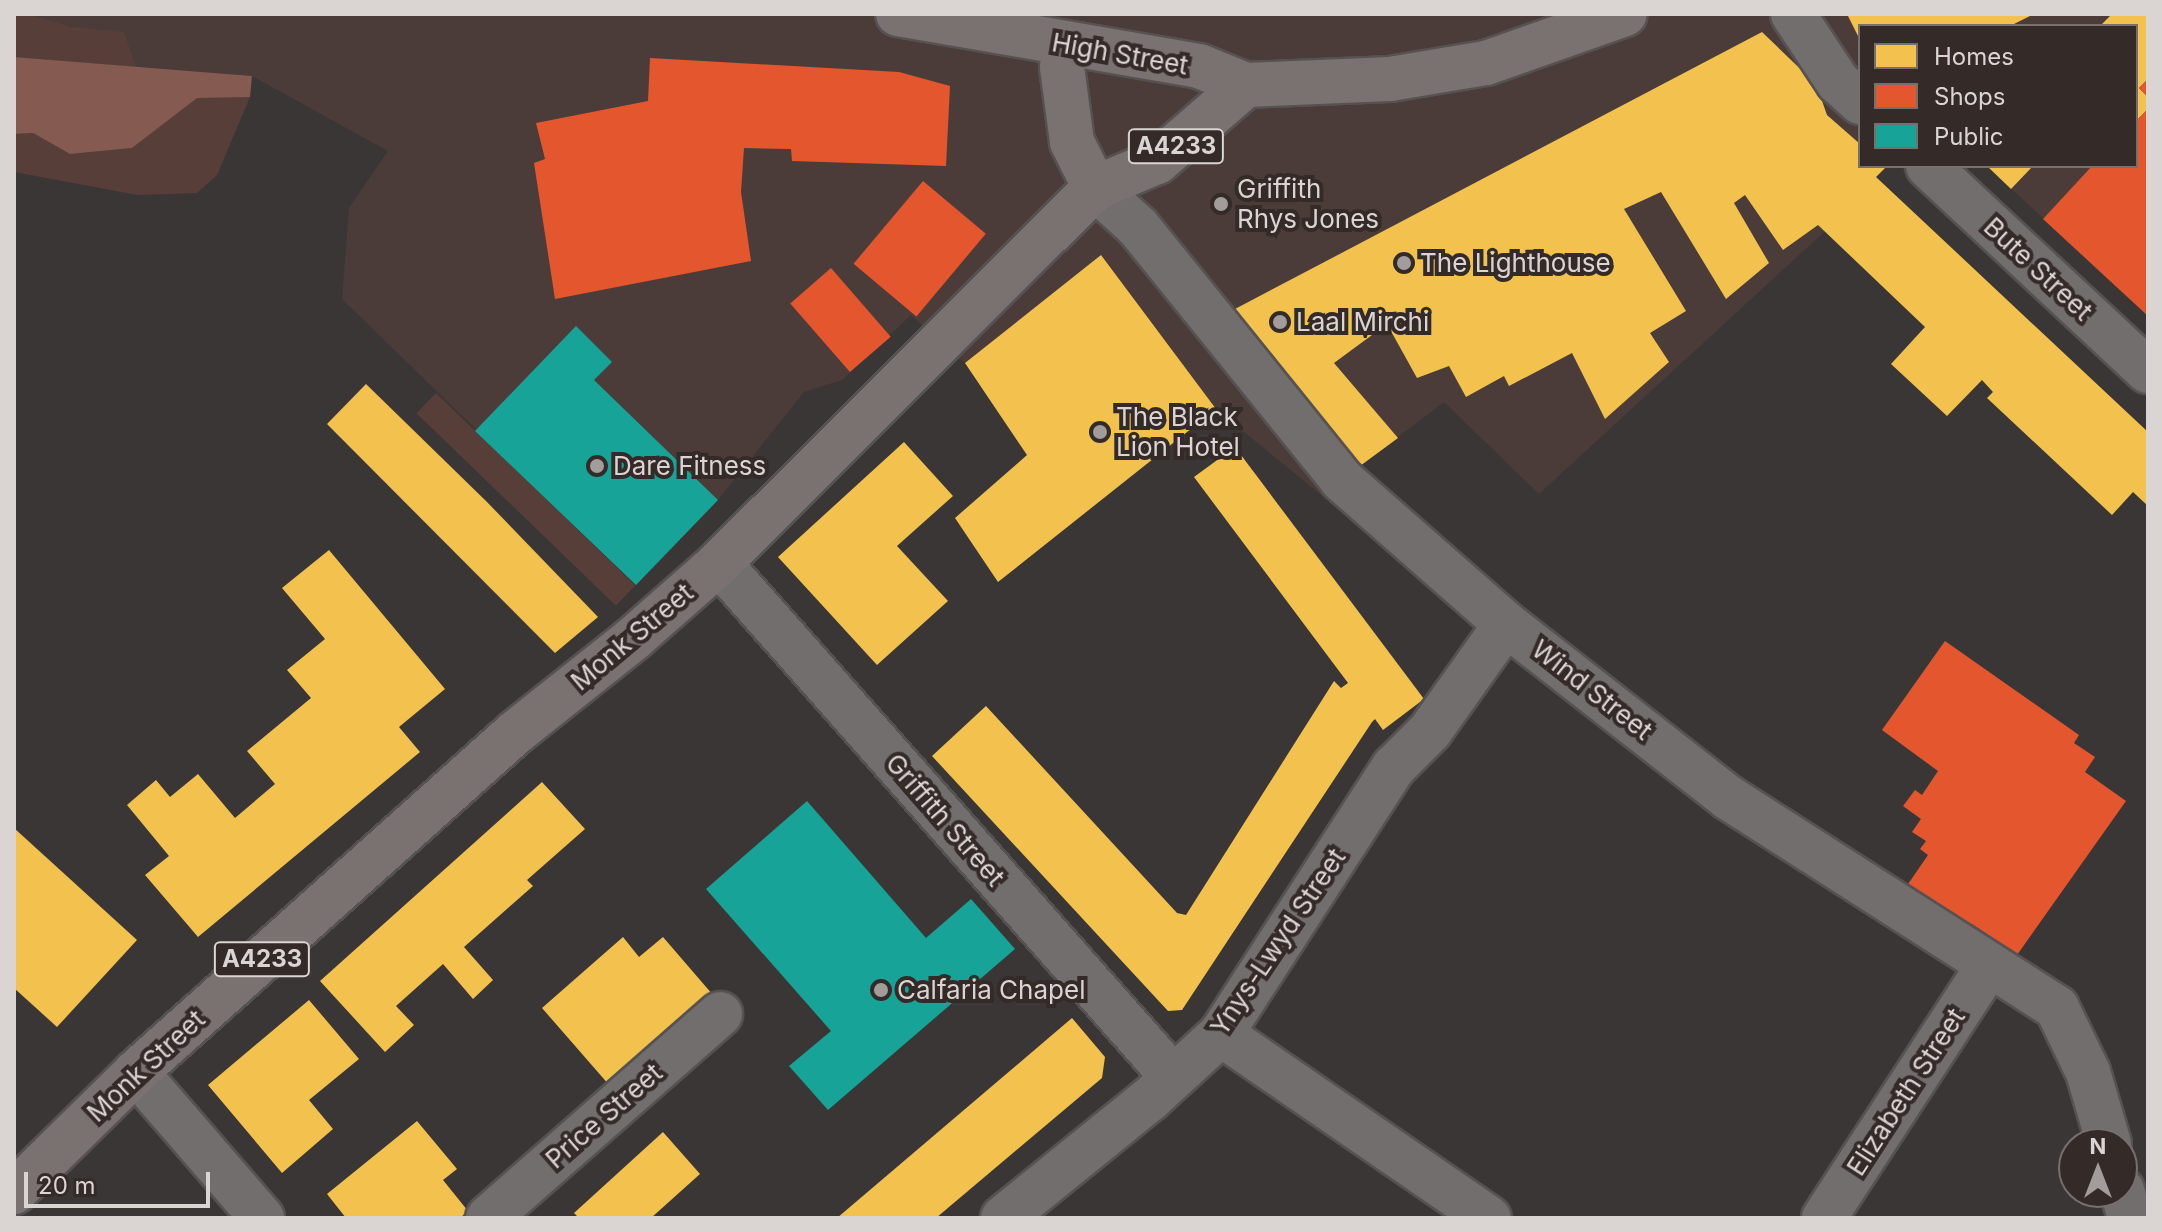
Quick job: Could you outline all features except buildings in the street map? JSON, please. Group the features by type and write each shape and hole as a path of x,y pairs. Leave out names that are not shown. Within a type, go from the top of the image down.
{"main road":[{"name":"High Street","path":"898,14 1199,66 1246,85"},
{"path":"1246,85 1390,79 1486,63 1625,14"},
{"name":"A4233","path":"1066,45 1062,67 1072,142 1095,188"},
{"name":"Monk Street","path":"14,1192 136,1072 516,732 634,638 719,563 1095,188 1157,162 1246,85"}],"street":[{"path":"1793,14 1838,82 1858,100"},
{"name":"Bute Street","path":"1930,168 2148,371"},
{"name":"Wind Street","path":"1095,188 1138,227 1342,480 1506,624 1729,798 2057,1008 2088,1072 2104,1128"},
{"name":"Griffith Street","path":"719,563 1172,1076"},
{"name":"Ynys-Lwyd Street","path":"1003,1218 1150,1099 1221,1034 1394,767 1430,731 1506,624"},
{"name":"Elizabeth Street","path":"1824,1218 1989,965"},
{"name":"Price Street","path":"488,1218 720,1014"},
{"path":"1221,1034 1489,1218"},
{"path":"136,1072 262,1218"}],"shaded area":[{"path":"14,14 2148,14 2148,316 1989,168 2138,168 2138,24 1858,24 1858,168 1884,168 1823,233 1539,494 1444,402 1360,466 1331,503 1216,409 998,582 955,518 1027,455 965,363 911,315 842,380 804,392 718,500 636,585 342,299 349,208 388,151 252,76 14,57"},
{"path":"14,14 28,14 71,27 124,32 136,67 14,57"},
{"path":"14,57 252,76 250,97 197,98 132,148 70,154 33,133 14,134"},
{"path":"197,97 250,97 217,175 197,193 138,195 14,172 14,134 33,133 70,154 132,148"},
{"path":"436,393 635,585 616,606 417,413"}],"place":[{"name":"Griffith Rhys Jones","path":"1221,204"},
{"name":"The Lighthouse","path":"1404,263"},
{"name":"Laal Mirchi","path":"1280,322"},
{"name":"The Black Lion Hotel","path":"1100,432"},
{"name":"Dare Fitness","path":"597,466"},
{"name":"Calfaria Chapel","path":"881,990"}]}
